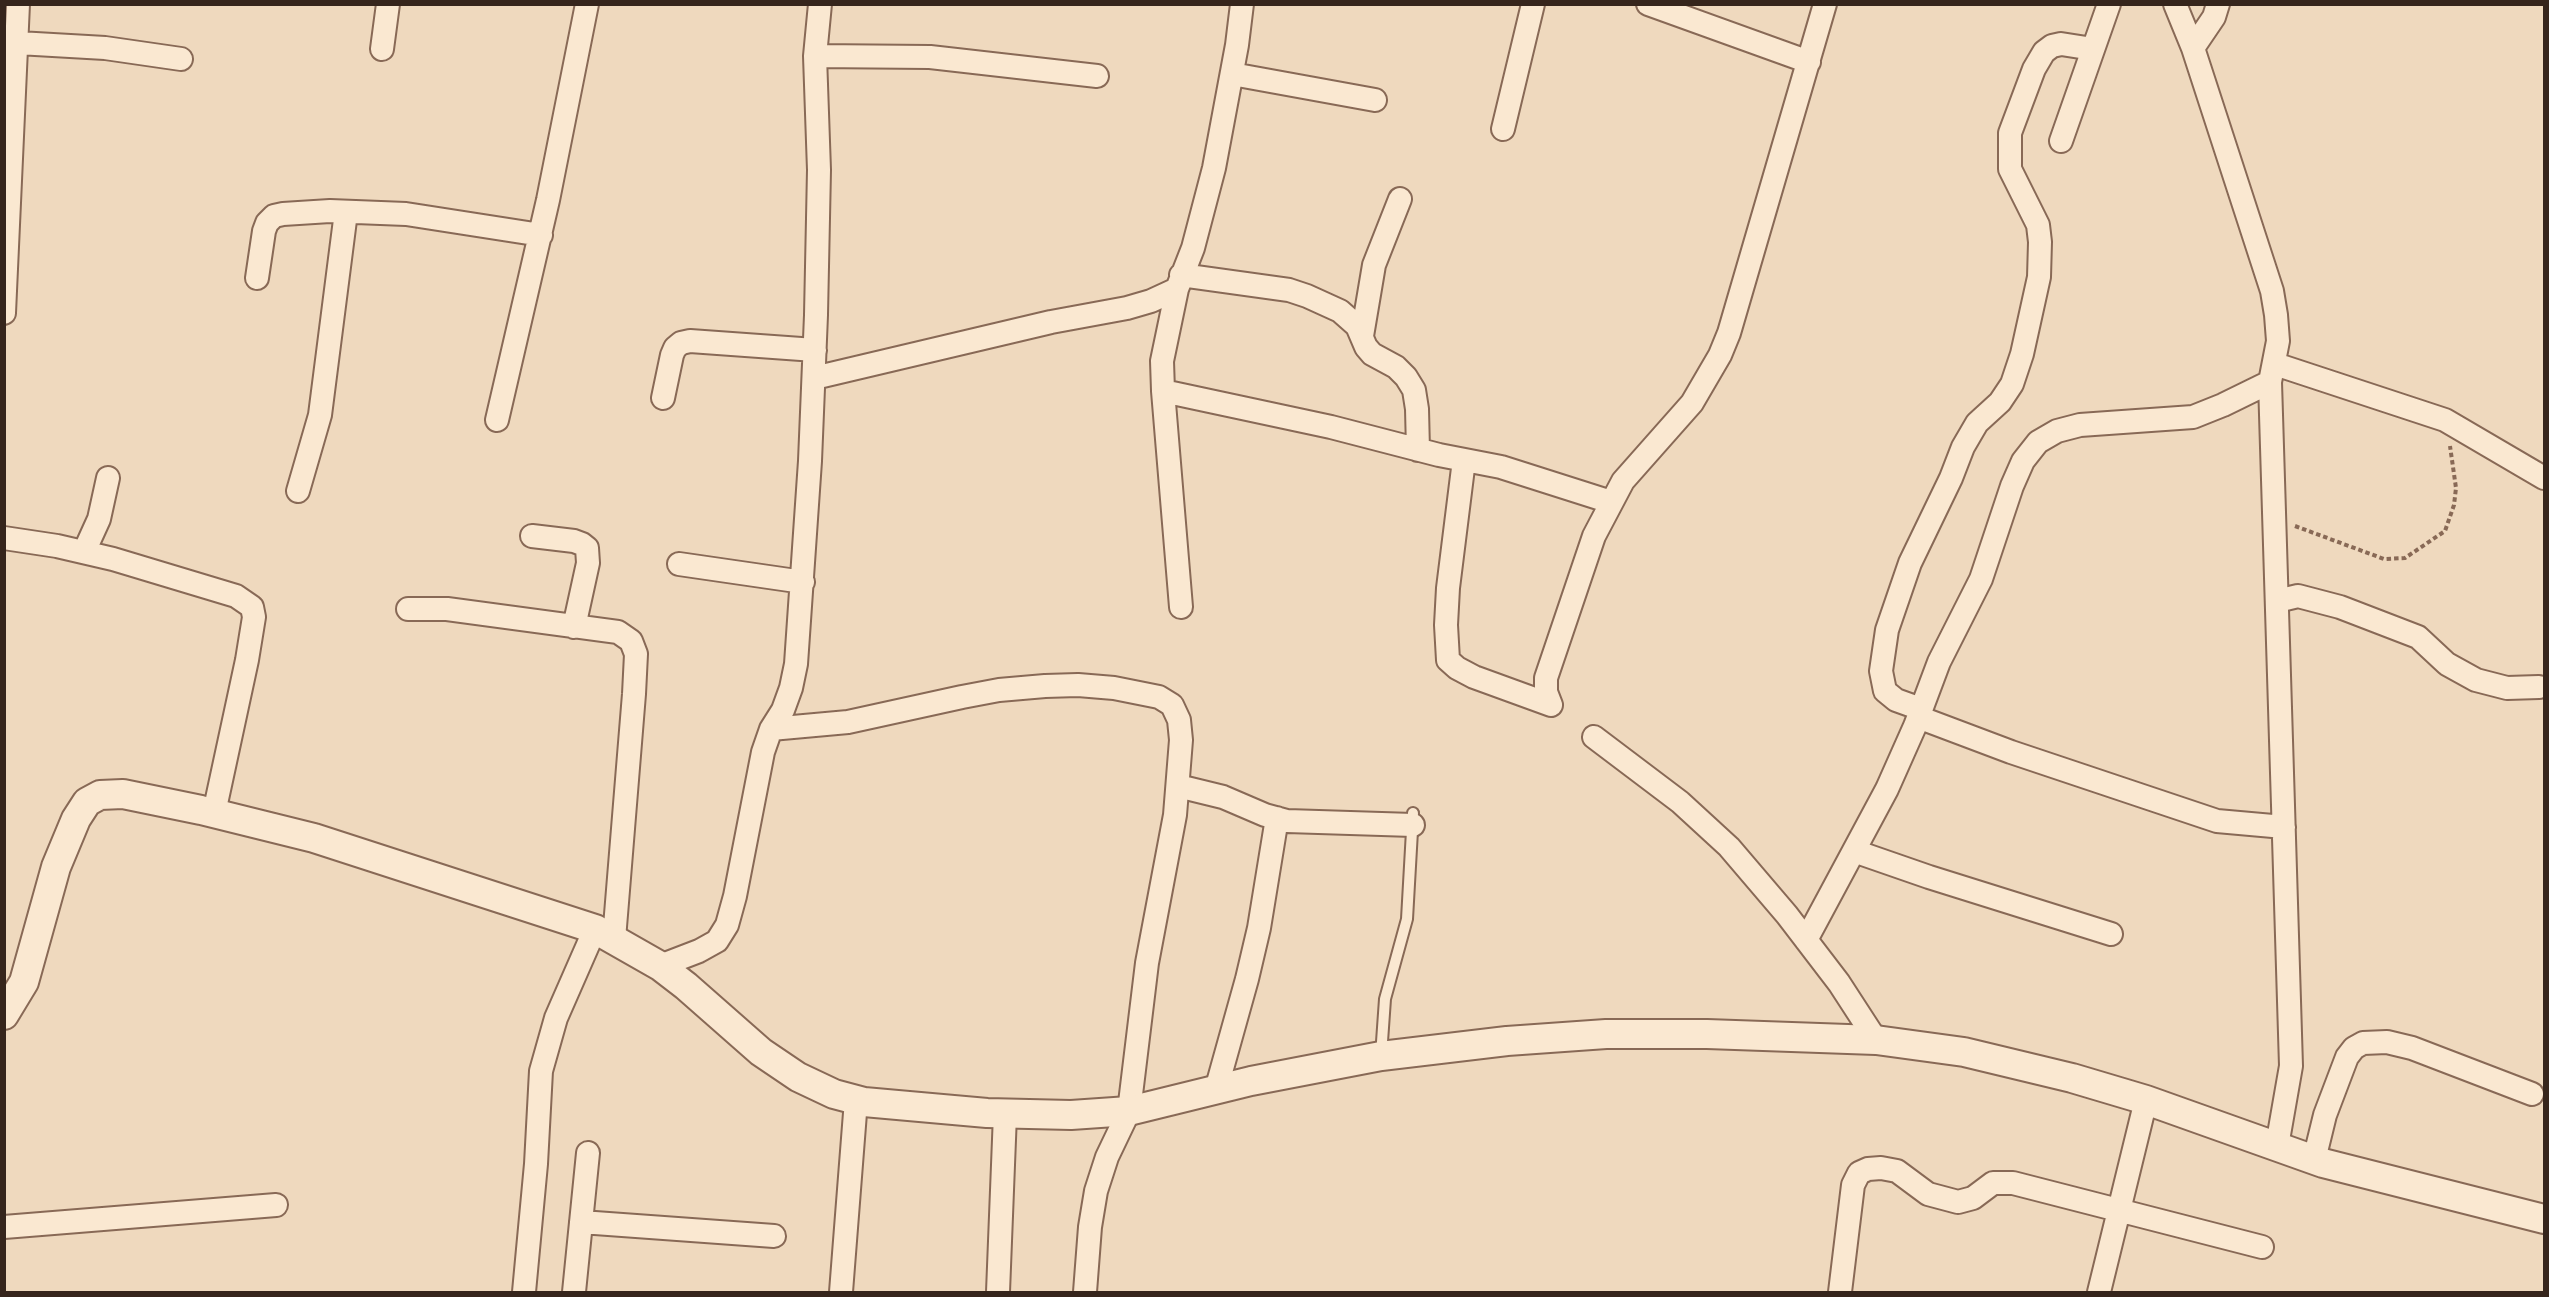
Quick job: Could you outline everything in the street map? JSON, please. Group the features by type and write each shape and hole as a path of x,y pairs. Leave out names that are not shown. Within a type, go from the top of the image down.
{"street":[{"path":"4,313 18,4"},
{"path":"382,49 388,4"},
{"path":"497,420 541,235 587,4"},
{"path":"660,966 699,951 717,941 726,925 735,896 763,752 771,729 783,710 795,672 800,632 814,378 819,170 815,56 820,4"},
{"path":"1181,607 1162,362 1179,282 1193,249 1211,179 1232,74 1242,4"},
{"path":"1503,129 1533,4"},
{"path":"1648,4 1809,62"},
{"path":"1464,460 1448,588 1446,625 1448,660 1456,668 1474,677 1551,705 1546,692 1546,678 1594,536 1611,502 1635,465 1692,403 1720,355 1825,4"},
{"path":"2061,141 2109,4"},
{"path":"2175,4 2193,48 2272,291 2278,341 2273,373 2274,519 2291,1066 2277,1146"},
{"path":"2193,48 2214,17 2218,4"},
{"path":"18,42 105,48 181,59"},
{"path":"2093,49 2061,44 2052,46 2044,52 2034,69 2010,133 2010,169 2038,225 2040,242 2039,277 2022,354 2012,384 2000,402 1977,423 1963,447 1951,478 1910,563 1887,630 1881,672 1885,691 1920,713 2011,752 2217,821 2284,827"},
{"path":"815,56 930,57 1097,76"},
{"path":"1232,74 1375,100"},
{"path":"1362,336 1374,265 1400,199"},
{"path":"257,278 267,223 274,216 283,214 346,212 406,214 541,235"},
{"path":"298,491 320,415 346,212"},
{"path":"814,378 1051,322 1127,308 1151,301 1179,282 1266,285 1307,296 1340,311 1357,326 1366,347 1372,354 1396,367 1406,377 1414,390 1418,450"},
{"path":"663,398 672,355 681,343 690,341 815,350"},
{"path":"1806,940 1887,789 1940,663 1981,579 2012,486 2023,461 2038,442 2057,431 2080,425 2193,417 2273,373 2445,420 2544,478"},
{"path":"1163,391 1331,427 1418,450 1527,474 1611,502"},
{"path":"84,552 99,519 108,478"},
{"path":"532,536 574,541 587,549 588,563 574,627"},
{"path":"4,538 84,552 236,596 252,607 254,617 247,660 214,813"},
{"path":"679,564 803,582"},
{"path":"2277,600 2298,596 2340,607 2418,637 2447,664 2476,680 2507,688 2539,687"},
{"path":"408,609 447,609 618,632 632,641 636,654 605,934 556,1018 543,1062 524,1293"},
{"path":"771,729 848,722 999,690 1078,685 1114,688 1160,697 1172,705 1179,720 1181,740 1175,815 1147,963 1129,1111 1107,1157 1096,1191 1090,1227 1085,1293"},
{"path":"1594,737 1680,801 1729,847 1839,982 1876,1040"},
{"path":"1178,786 1222,797 1277,818 1323,824 1413,819"},
{"path":"4,1015 24,982 66,838 87,802 100,795 123,794 214,813 364,853 605,934 660,966 761,1052 788,1070 834,1094 856,1100 904,1107 1005,1114 1071,1115 1129,1111 1216,1090 1381,1056 1507,1041 1606,1034 1707,1034 1876,1040 1964,1052 2146,1100 2314,1160 2544,1219"},
{"path":"1216,1090 1259,928 1277,818"},
{"path":"1854,851 2111,934"},
{"path":"2314,1160 2325,1115 2347,1057 2354,1048 2363,1043 2387,1042 2412,1048 2532,1094"},
{"path":"841,1293 856,1100"},
{"path":"2099,1293 2146,1100"},
{"path":"998,1293 1005,1114"},
{"path":"574,1293 588,1153"},
{"path":"1840,1293 1853,1185 1859,1173 1868,1168 1881,1167 1897,1171 1928,1194 1958,1202 1967,1201 1986,1187 2000,1182 2262,1247"},
{"path":"4,1227 276,1205"},
{"path":"581,1222 774,1236"}],"lane":[{"path":"1381,1056 1385,999 1407,919 1413,819"}],"path":[{"path":"2274,519 2384,559 2405,558 2445,531 2454,505 2456,488 2445,420"}]}
